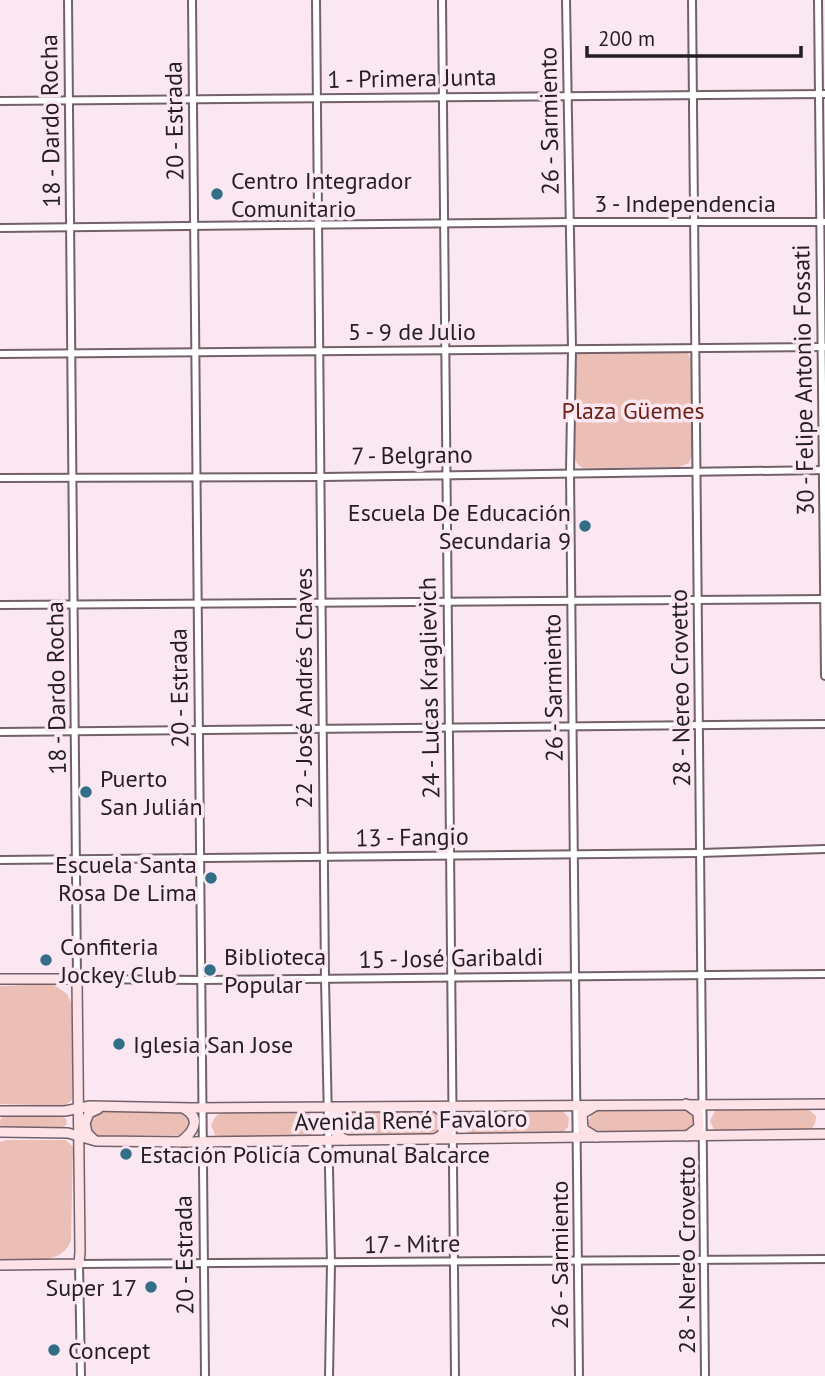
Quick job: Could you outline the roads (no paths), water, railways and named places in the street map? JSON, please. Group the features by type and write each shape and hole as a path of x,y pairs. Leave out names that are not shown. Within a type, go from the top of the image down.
{"main road":[{"path":"0,979 78,979"},
{"name":"18 - Dardo Rocha","path":"78,979 79,1264"},
{"path":"685,1137 699,1127 700,1120 698,1113 686,1104"},
{"name":"Avenida René Favaloro","path":"0,1111 65,1111 79,1108 825,1104"},
{"path":"596,1105 582,1114 581,1121 583,1129 598,1138"},
{"path":"345,1107 332,1116 331,1123 333,1131 346,1140"},
{"path":"433,1139 449,1130 450,1122 448,1115 435,1107"},
{"path":"96,1141 87,1133 85,1123 89,1113 100,1108"},
{"path":"180,1142 190,1135 195,1126 194,1117 190,1111 183,1108"},
{"name":"Avenida René Favaloro","path":"0,1132 78,1135 96,1141 180,1142 825,1134"},
{"name":"17 - Mitre","path":"0,1265 79,1264"}],"street":[{"name":"18 - Dardo Rocha","path":"68,0 78,979"},
{"name":"20 - Estrada","path":"192,0 205,1376"},
{"name":"22 - José Andrés Chaves","path":"316,0 325,979 331,1264 329,1376"},
{"name":"24 - Lucas Kraglievich","path":"442,0 455,1376"},
{"name":"26 - Sarmiento","path":"566,0 572,349 570,472 579,1376"},
{"name":"28 - Nereo Crovetto","path":"692,0 705,1137 705,1376"},
{"name":"30 - Felipe Antonio Fossati","path":"818,0 822,94 825,676"},
{"name":"1 - Primera Junta","path":"0,101 822,94"},
{"name":"3 - Independencia","path":"0,228 823,222"},
{"name":"5 - 9 de Julio","path":"0,354 823,347"},
{"name":"7 - Belgrano","path":"0,478 322,477 824,470"},
{"path":"0,606 825,599"},
{"path":"0,732 825,724"},
{"name":"13 - Fangio","path":"0,860 574,855 825,849"},
{"name":"15 - José Garibaldi","path":"78,979 825,974"},
{"name":"17 - Mitre","path":"79,1264 825,1259"},
{"name":"18 - Dardo Rocha","path":"79,1264 81,1376"}],"place":[{"name":"Centro Integrador Comunitario","path":"217,194"},
{"name":"Escuela De Educación Secundaria 9","path":"585,526"},
{"name":"Puerto San Julián","path":"86,792"},
{"name":"Escuela Santa Rosa De Lima","path":"211,878"},
{"name":"Confiteria Jockey Club","path":"46,960"},
{"name":"Biblioteca Popular","path":"210,970"},
{"name":"Iglesia San Jose","path":"119,1044"},
{"name":"Estación Policía Comunal Balcarce","path":"126,1154"},
{"name":"Super 17","path":"151,1287"},
{"name":"Concept","path":"54,1350"}],"park label":[{"name":"Plaza Güemes","path":"633,410"}]}
